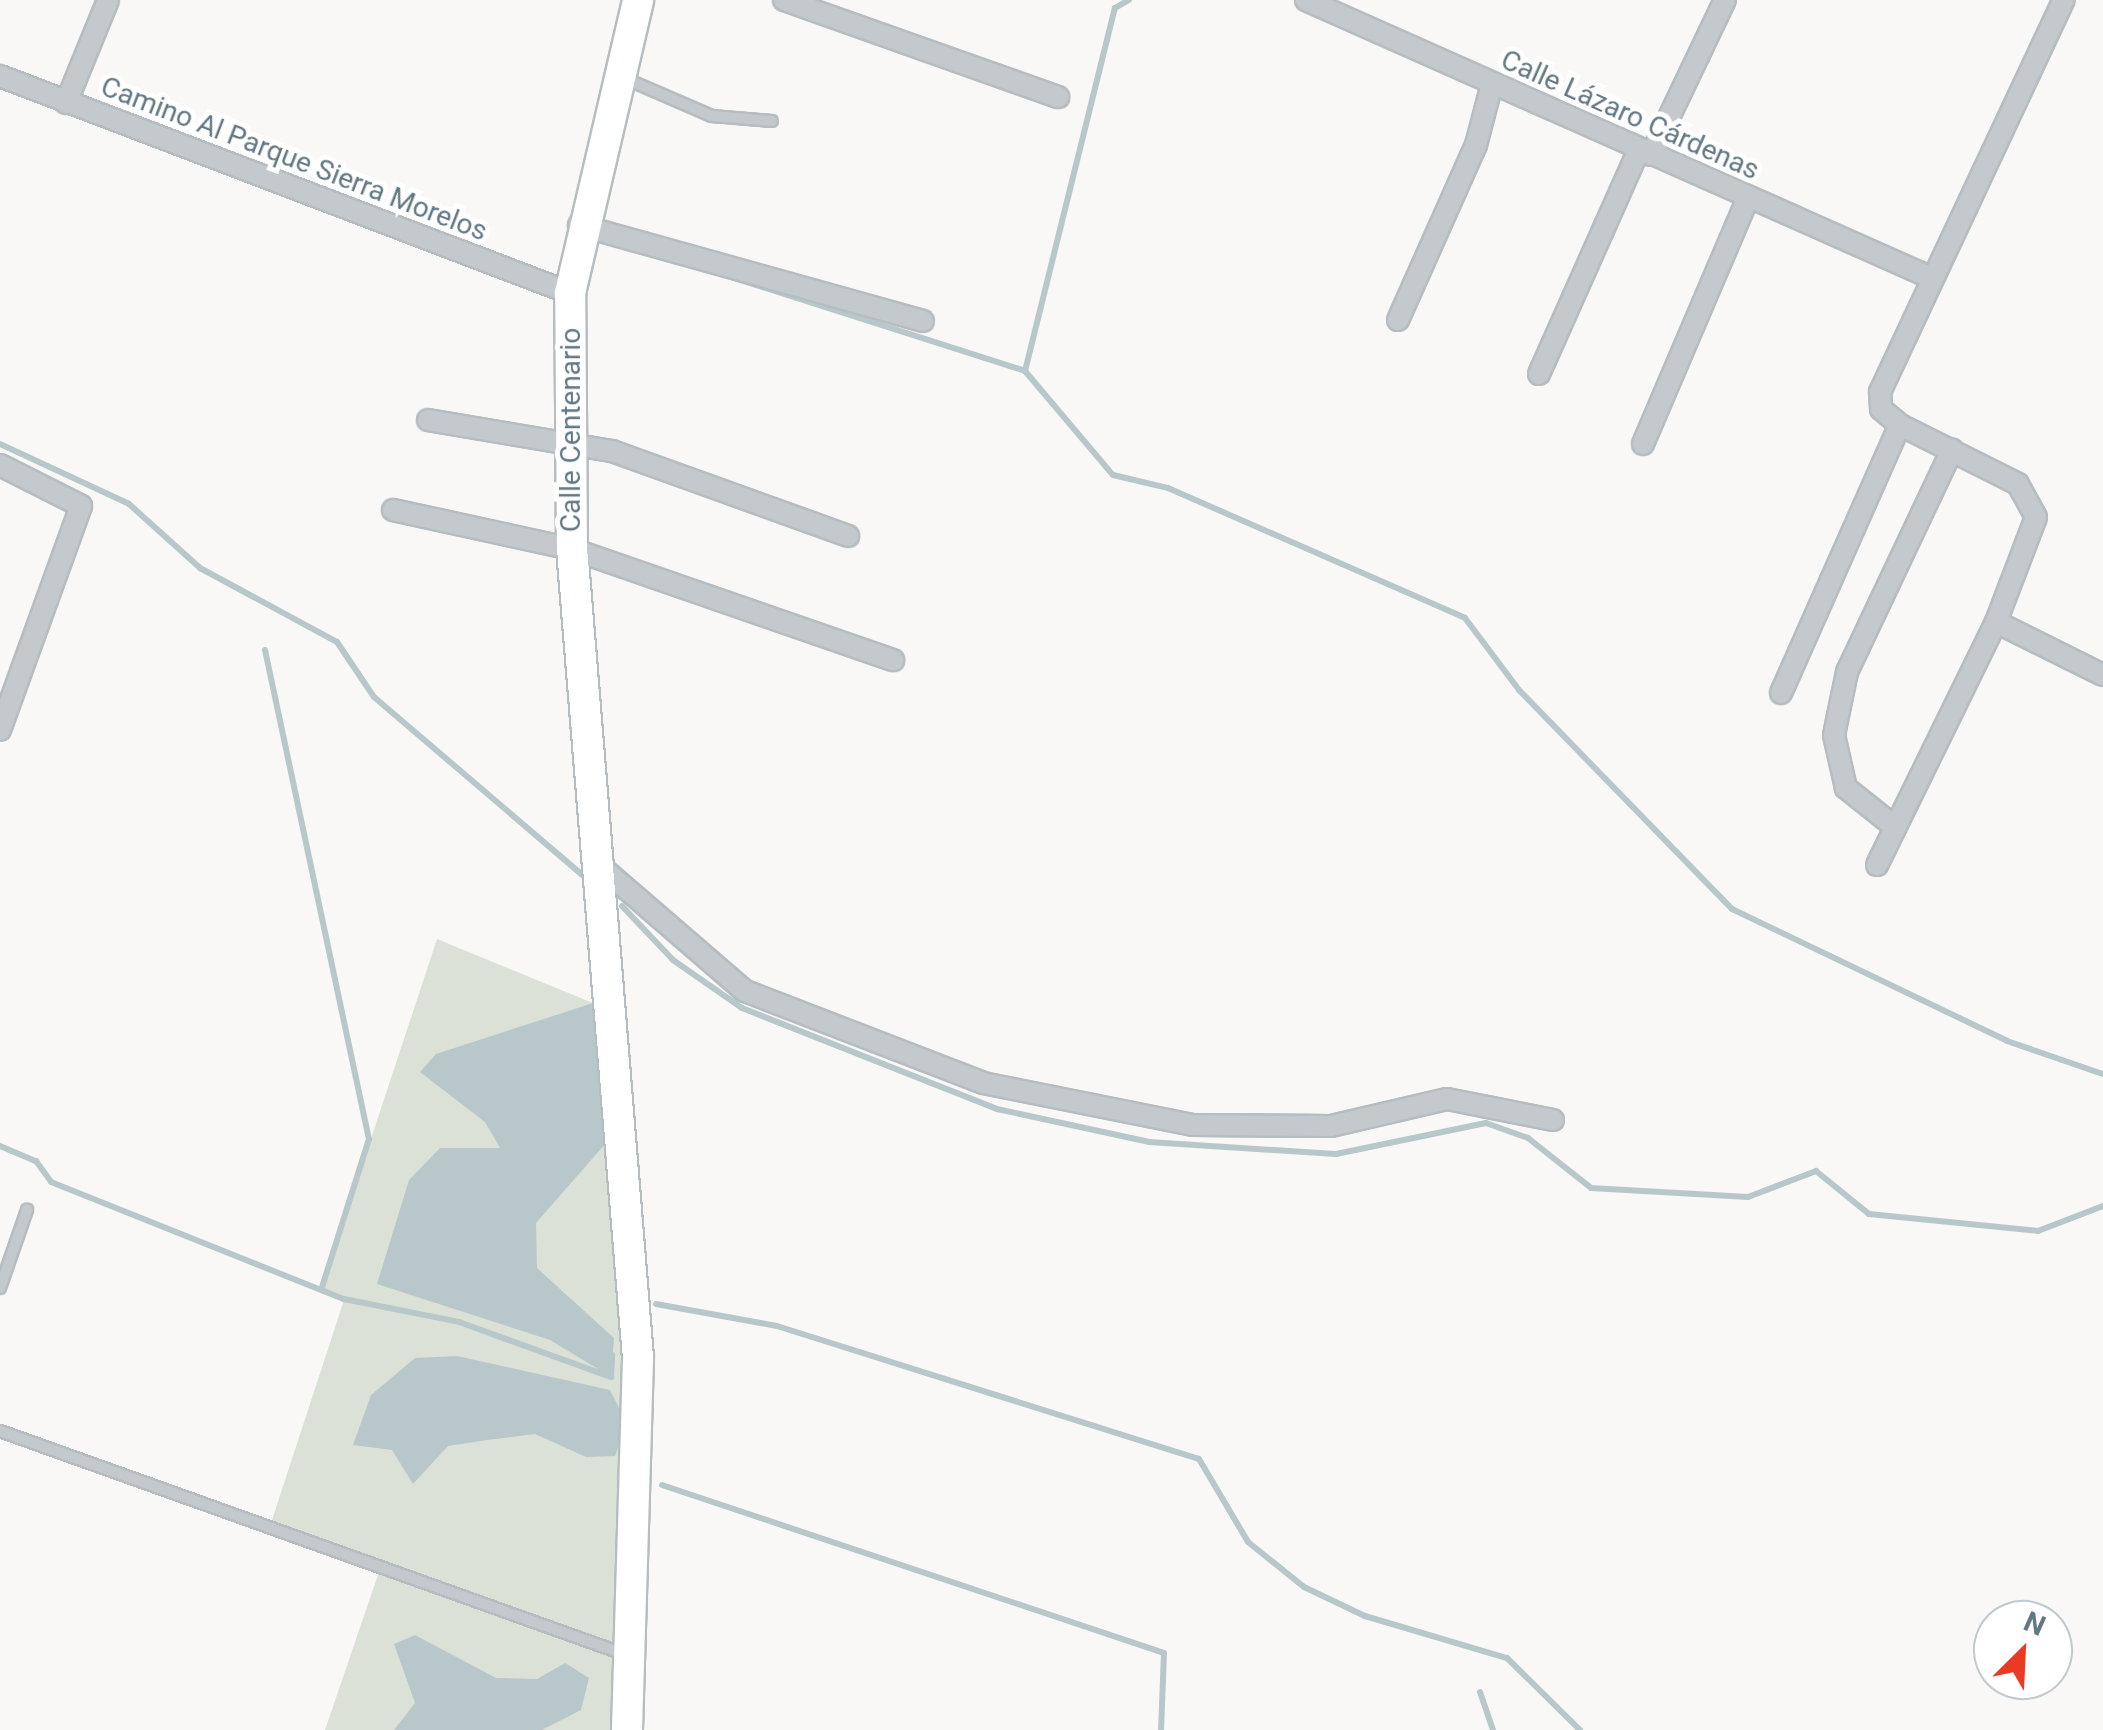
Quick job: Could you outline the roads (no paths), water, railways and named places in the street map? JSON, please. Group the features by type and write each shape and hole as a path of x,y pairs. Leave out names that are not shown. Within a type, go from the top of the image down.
{"street":[{"path":"66,102 108,0"},
{"name":"Calle Centenario","path":"626,1730 638,1358 572,550 570,293 579,224 638,0"},
{"path":"784,0 1058,97"},
{"name":"Calle Lázaro Cárdenas","path":"1306,0 1932,278"},
{"path":"1540,374 1645,152 1725,0"},
{"path":"1877,865 1996,622 2036,516 2018,484 1900,425 1882,409 1880,392 2064,0"},
{"name":"Camino Al Parque Sierra Morelos","path":"0,76 570,293"},
{"path":"1398,320 1476,145 1492,84"},
{"path":"1643,444 1748,198"},
{"path":"579,224 923,322"},
{"path":"428,420 570,444 848,536"},
{"path":"1781,693 1900,425"},
{"path":"1896,828 1846,788 1834,734 1847,672 1952,450"},
{"path":"0,465 81,506 0,730"},
{"path":"393,510 572,550 894,660"},
{"path":"1996,622 2103,676"},
{"path":"600,866 745,991 983,1083 1194,1125 1331,1126 1447,1099 1553,1120"}],"lane":[{"path":"619,75 712,116 772,121"},
{"path":"0,1288 27,1210"},
{"path":"0,1431 630,1656"}],"waterway":[{"path":"1025,371 1115,8 1129,0"},
{"path":"731,277 1025,371 1113,475 1168,488 1465,618 1519,690 1732,909 2007,1041 2103,1074"},
{"path":"0,444 129,504 200,568 337,642 374,697 587,879"},
{"path":"265,650 369,1139 321,1290"},
{"path":"622,906 673,960 742,1008 997,1109 1149,1142 1336,1154 1486,1123 1528,1138 1591,1188 1748,1197 1816,1171 1869,1214 2038,1231 2103,1206"},
{"path":"0,1146 36,1161 51,1182 344,1299 459,1322 611,1377 612,1355"},
{"path":"656,1304 777,1326 1199,1459 1248,1542 1304,1587 1365,1616 1507,1658 1580,1730"},
{"path":"662,1485 1164,1653 1161,1730"},
{"path":"1480,1692 1493,1730"}]}
